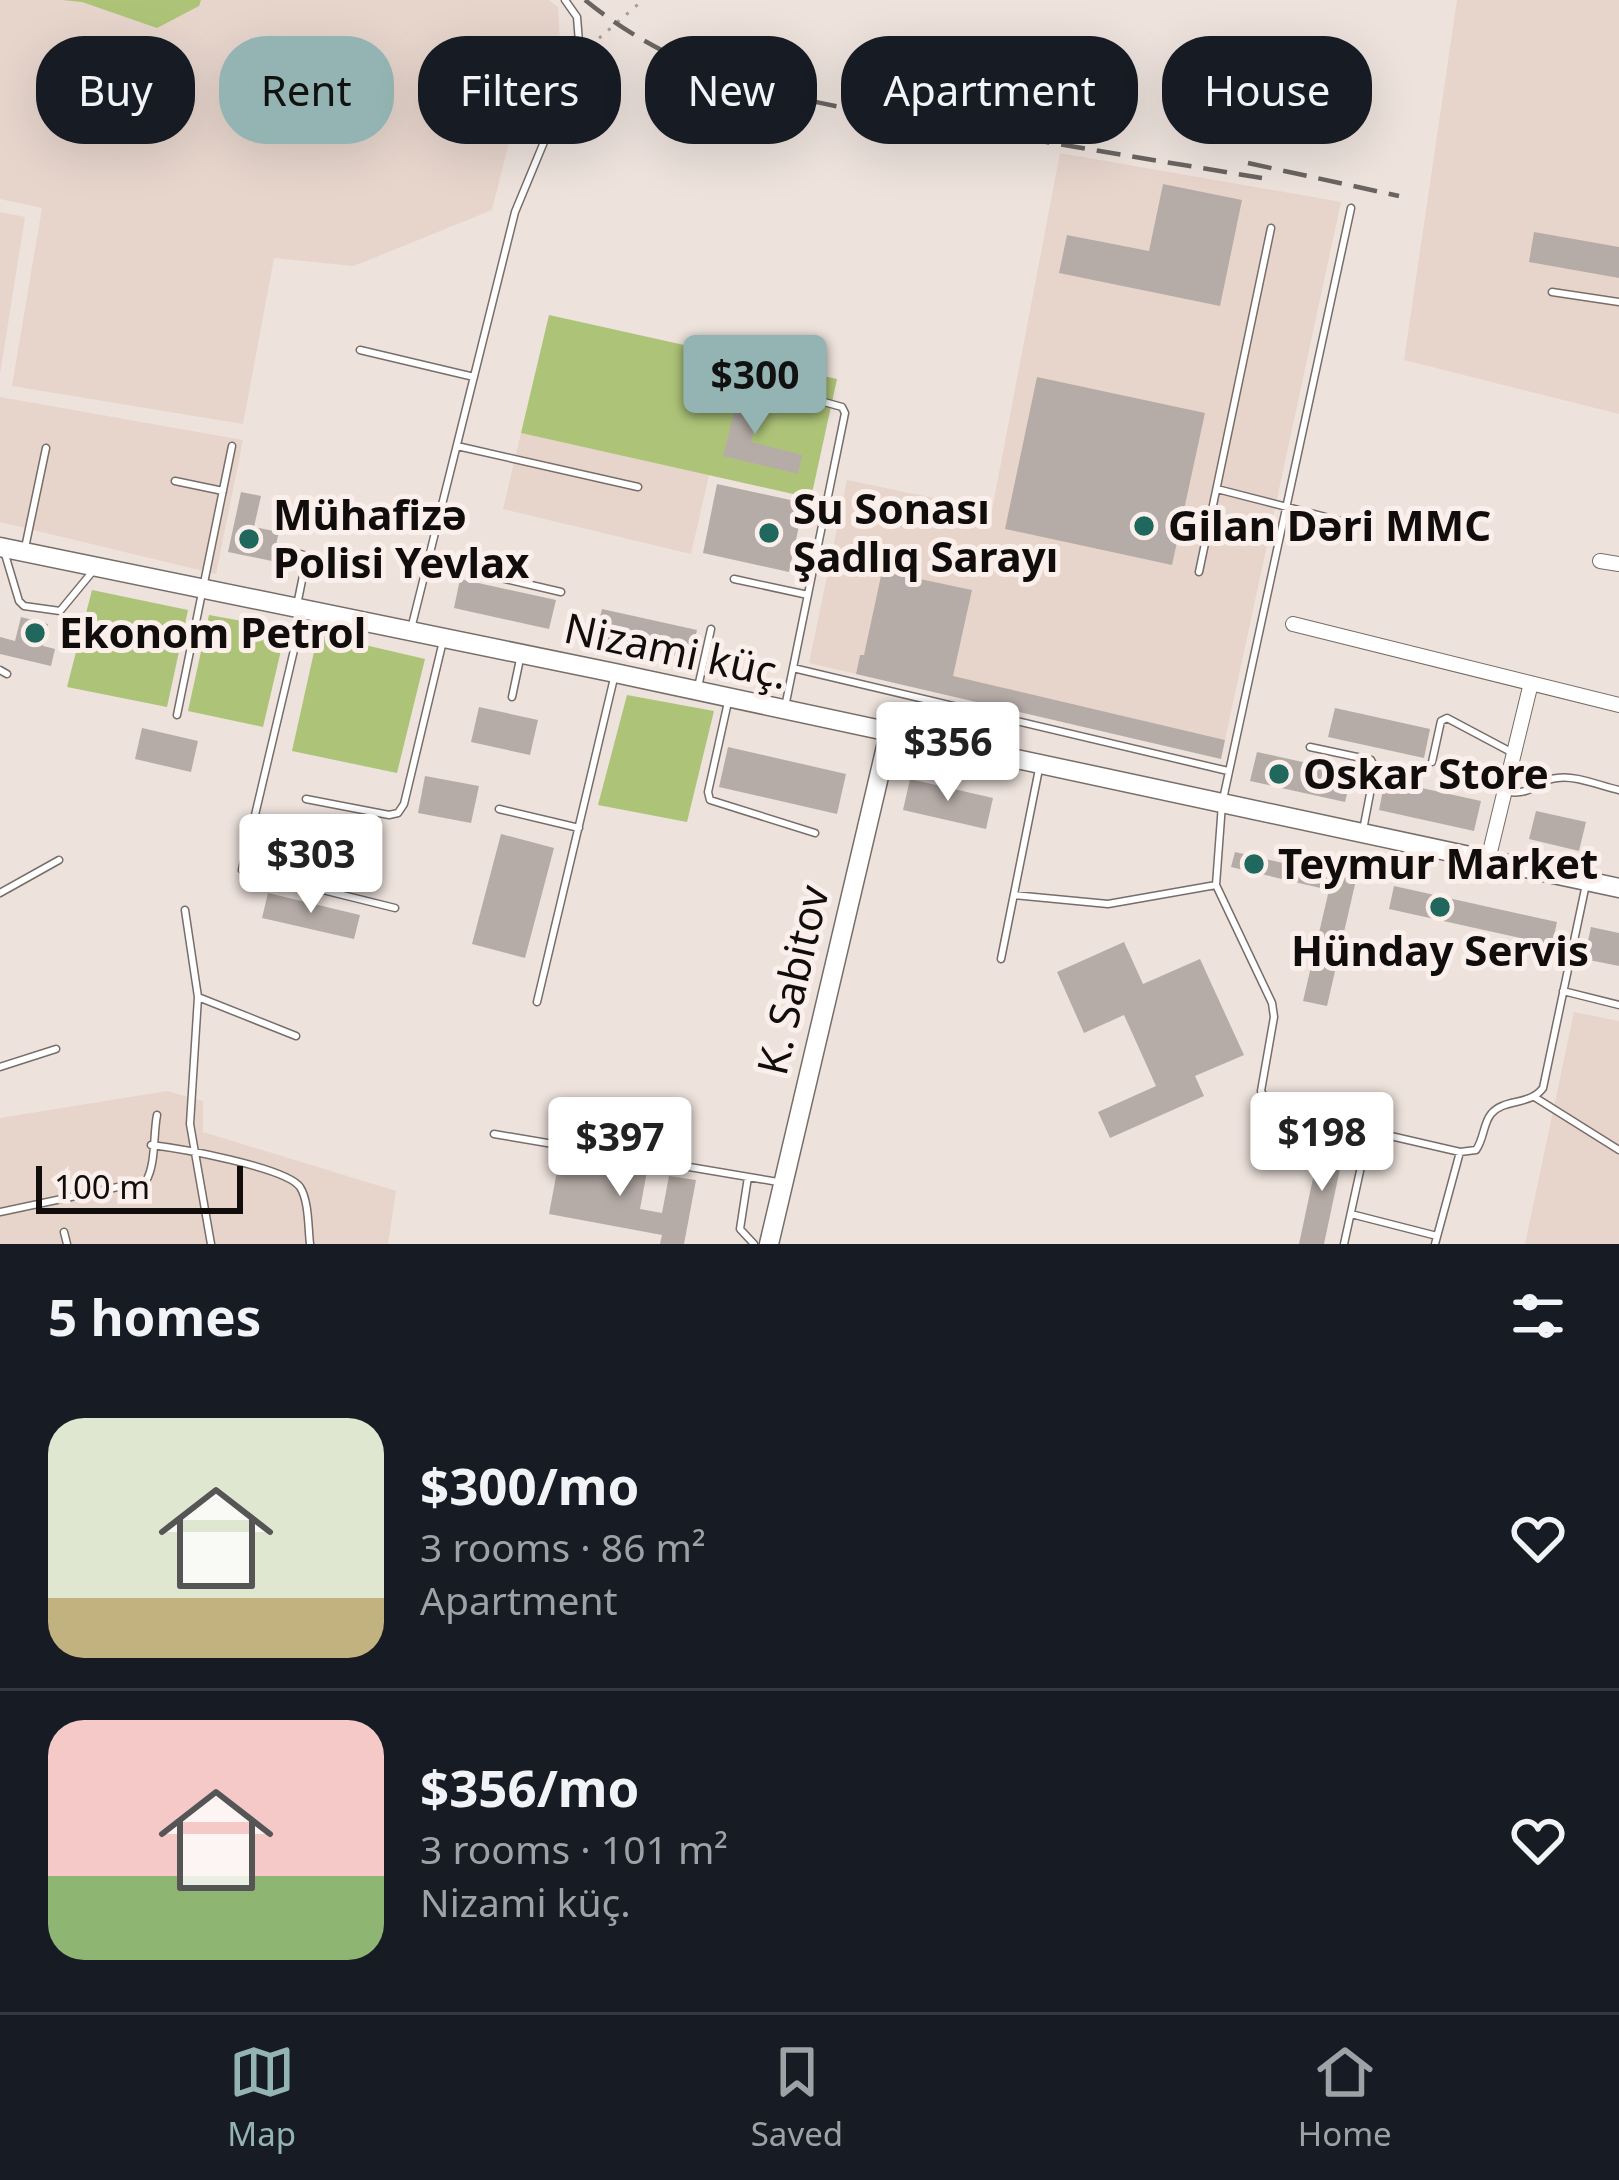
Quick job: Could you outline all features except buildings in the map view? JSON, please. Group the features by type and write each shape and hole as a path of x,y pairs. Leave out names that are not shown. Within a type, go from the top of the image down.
{"main road":[{"name":"Nizami küç.","path":"2,547 1619,888"},
{"name":"K. Sabitov","path":"769,1244 889,734"}],"street":[{"path":"1600,561 1619,564"},
{"path":"1293,624 1619,705"},
{"path":"1488,860 1531,683"}],"lane":[{"path":"565,0 577,17 578,36"},
{"path":"410,633 515,212 543,144"},
{"path":"1351,208 1222,805 1216,885 1272,1003 1274,1017 1261,1091 1264,1100 1280,1109 1460,1152 1476,1150 1488,1117 1496,1109 1536,1098 1543,1088 1587,881"},
{"path":"1199,572 1271,228"},
{"path":"1552,292 1619,302"},
{"path":"360,350 474,377"},
{"path":"781,390 842,406 845,413 784,711"},
{"path":"177,716 232,446"},
{"path":"457,446 638,487"},
{"path":"24,552 46,448"},
{"path":"175,481 223,491"},
{"path":"1217,489 1346,522"},
{"path":"2,547 19,601 51,612 60,611 97,567"},
{"path":"280,548 307,556 300,610 242,870 395,908"},
{"path":"428,561 560,592"},
{"path":"734,579 808,595"},
{"path":"697,691 711,629"},
{"path":"306,799 398,813 404,805 443,639"},
{"path":"512,697 520,655"},
{"path":"793,668 1229,771"},
{"path":"537,1002 615,673"},
{"path":"729,698 710,800 815,833"},
{"path":"1432,762 1441,721 1447,718 1514,754"},
{"path":"1310,747 1371,760 1375,768 1362,834"},
{"path":"1001,958 1040,766"},
{"path":"1505,792 1530,792 1551,778 1565,777 1619,790"},
{"path":"499,809 579,828"},
{"path":"0,893 59,860"},
{"path":"1014,895 1108,904 1216,885"},
{"path":"185,910 198,997 189,1108 212,1244"},
{"path":"1563,992 1619,1004"},
{"path":"198,997 296,1036"},
{"path":"0,1066 56,1049"},
{"path":"1536,1098 1619,1150"},
{"path":"0,1213 146,1181 152,1171 157,1115"},
{"path":"1344,1244 1369,1130"},
{"path":"494,1134 782,1182"},
{"path":"151,1145 196,1149 292,1180 304,1198 310,1244"},
{"path":"1351,1214 1436,1240 1460,1152"},
{"path":"748,1177 740,1229 754,1244"},
{"path":"64,1232 67,1244"}],"path":[{"path":"602,36 643,0"}],"shaded area":[{"path":"0,0 549,0 558,7 560,36 418,36 418,144 509,144 492,210 354,266 274,258 243,424 12,386 42,208 0,199"},
{"path":"1457,0 1619,0 1619,414 1404,360"},
{"name":"Gilan Dəri MMC","path":"1060,153 1341,202 1225,740 861,655 856,674 809,663 847,480 992,510"},
{"path":"0,212 25,217 0,374"},
{"path":"0,397 243,440 216,574 0,522"},
{"path":"521,433 709,475 691,554 503,509"},
{"path":"1574,1012 1619,1021 1619,1244 1525,1244"},
{"path":"167,1091 203,1101 203,1132 396,1191 388,1244 0,1244 0,1118"}],"green space":[{"path":"62,0 201,0 199,6 157,28 82,2"},
{"path":"549,315 837,379 811,498 521,433"},
{"path":"92,590 188,610 167,707 67,687"},
{"path":"209,615 286,629 263,727 188,711"},
{"path":"318,634 425,659 397,773 292,751"},
{"path":"627,695 714,711 687,822 598,805"}],"railway":[{"path":"585,0 629,32 674,56 769,91 1262,178"},
{"path":"1248,163 1399,196"}],"place":[{"name":"Gilan Dəri MMC","path":"1144,526"},
{"name":"Su Sonası Şadlıq Sarayı","path":"769,533"},
{"name":"Mühafizə Polisi Yevlax","path":"249,539"},
{"name":"Ekonom Petrol","path":"35,633"},
{"name":"Oskar Store","path":"1279,774"},
{"name":"Teymur Market","path":"1254,864"},
{"name":"Hünday Servis","path":"1440,907"}]}
